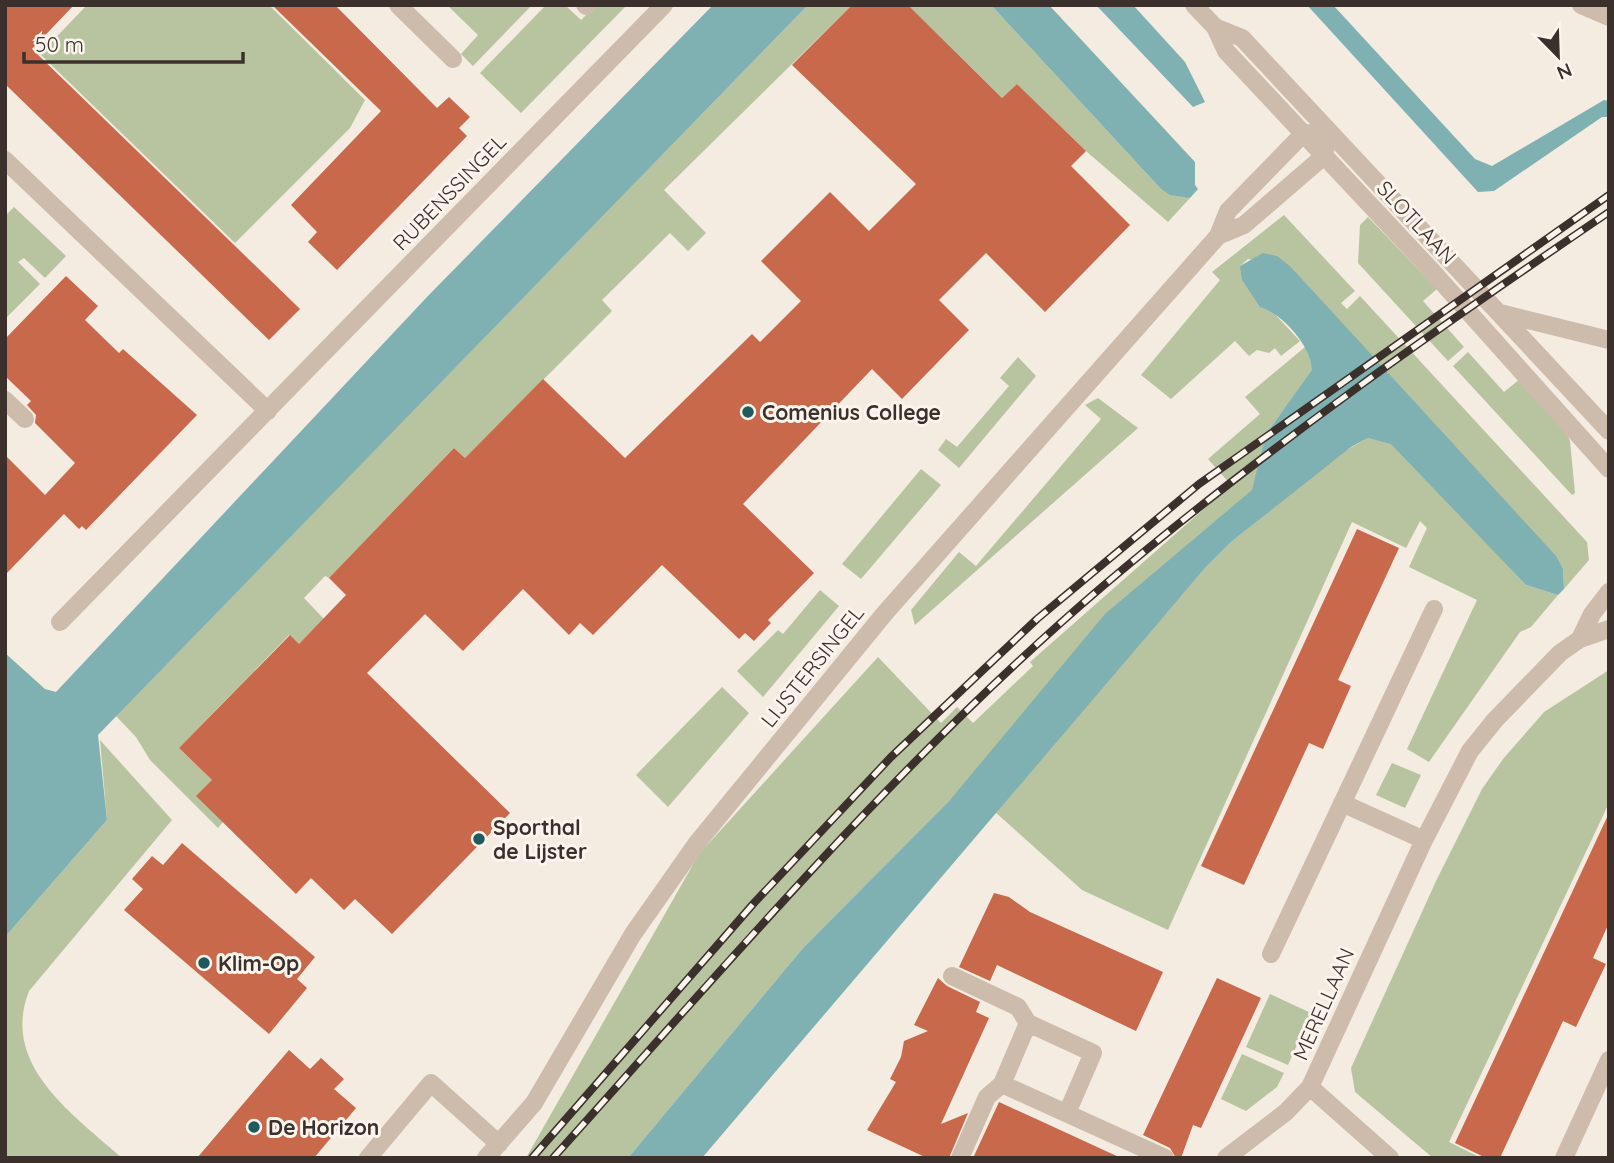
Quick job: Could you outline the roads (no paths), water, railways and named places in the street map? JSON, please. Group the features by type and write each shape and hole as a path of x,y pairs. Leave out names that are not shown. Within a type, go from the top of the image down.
{"street":[{"path":"398,5 453,60"},
{"name":"RUBENSSINGEL","path":"60,622 664,5"},
{"name":"SLOTLAAN","path":"1194,5 1215,27 1226,51 1609,469"},
{"path":"1581,5 1609,17"},
{"name":"SLOTLAAN","path":"1215,27 1242,38 1609,431"},
{"path":"1303,134 1329,131 1324,156"},
{"name":"LIJSTERSINGEL","path":"486,1158 534,1103 633,934 697,843 885,613 1218,236 1228,211 1303,134"},
{"name":"LIJSTERSINGEL","path":"1218,236 1244,225 1324,156"},
{"path":"5,160 268,411"},
{"path":"1500,313 1609,340"},
{"path":"5,400 25,419"},
{"path":"1590,447 1609,446"},
{"name":"MERELLAAN","path":"1580,639 1592,614 1609,592"},
{"path":"1271,954 1434,609"},
{"name":"MERELLAAN","path":"1226,1158 1286,1112 1310,1087 1424,839 1470,751 1495,720 1560,653 1580,639 1609,629"},
{"path":"1342,803 1424,839"},
{"path":"952,976 1018,1007 1028,1023 1093,1053 1067,1113"},
{"path":"960,1158 987,1097 1002,1084 1028,1023"},
{"path":"1564,1158 1609,1060"},
{"path":"368,1158 431,1083 499,1144"},
{"path":"1002,1084 1165,1158"},
{"path":"1310,1087 1390,1158"}],"water":[{"path":"713,5 808,5 98,735 107,820 5,937 5,653 45,689 56,692 427,297"},
{"path":"991,5 1049,5 1195,162 1195,185 1198,189 1190,198 1170,195 1160,188"},
{"path":"1096,5 1133,5 1185,62 1205,102 1193,107"},
{"path":"1307,5 1333,5 1475,159 1492,166 1604,100 1609,101 1609,117 1602,117 1494,191 1478,192"},
{"path":"1263,253 1277,256 1291,267 1556,556 1563,569 1564,589 1558,595 1526,585 1391,444 1368,438 1351,447 1231,542 1205,568 702,1158 628,1158 803,948 950,800 1105,614 1252,490 1266,434 1312,370 1307,351 1294,332 1269,310 1260,307 1242,280 1240,266"}],"railway":[{"path":"532,1158 754,903 891,757 1037,619 1199,484 1609,195"},
{"path":"553,1158 819,863 957,720 1029,652 1163,536 1287,439 1479,301 1609,212"}],"place":[{"name":"Comenius College","path":"748,412"},
{"name":"Sporthal de Lijster","path":"479,839"},
{"name":"Klim-Op","path":"204,963"},
{"name":"De Horizon","path":"254,1127"}]}
